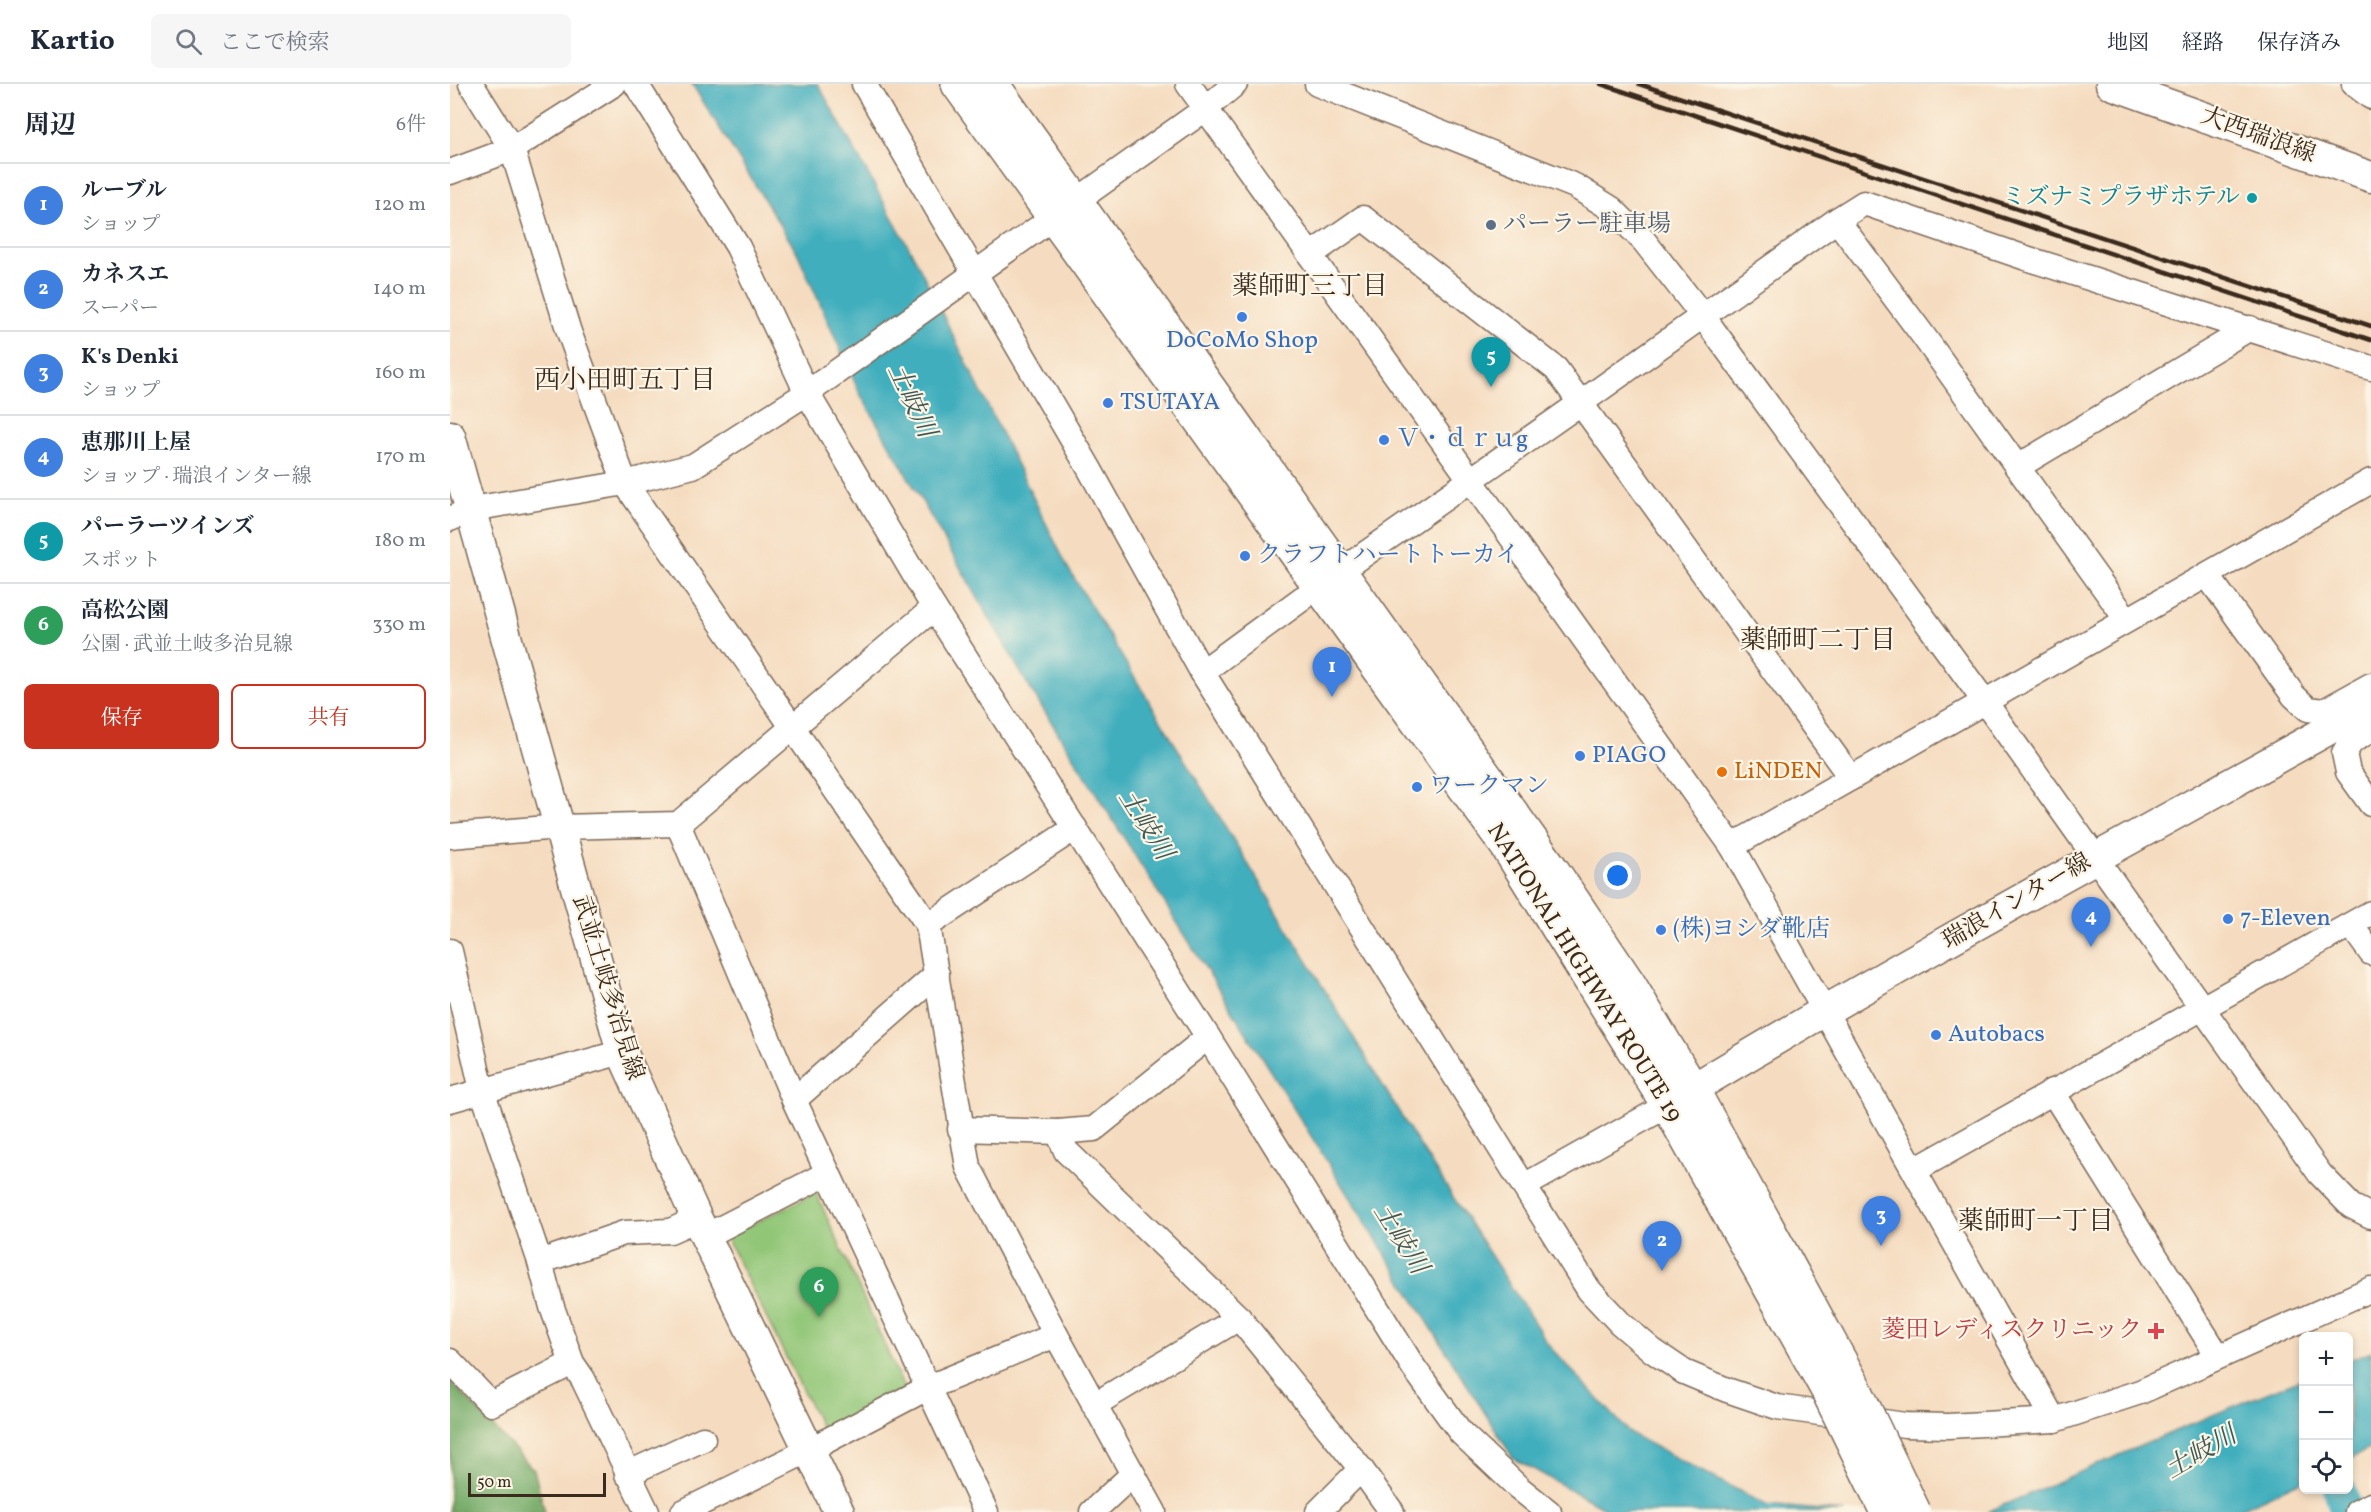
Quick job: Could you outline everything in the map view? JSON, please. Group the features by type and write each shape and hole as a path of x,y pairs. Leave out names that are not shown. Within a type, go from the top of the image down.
{"highway":[{"name":"NATIONAL HIGHWAY ROUTE 19","path":"958,84 1064,209 1553,871 1629,984 1680,1097 1839,1386 1914,1512"},
{"name":"NATIONAL HIGHWAY ROUTE 19","path":"992,84 1064,209"},
{"name":"NATIONAL HIGHWAY ROUTE 19","path":"1839,1386 1887,1512"}],"main road":[{"name":"大西瑞浪線","path":"2110,84 2371,177"},
{"name":"武並土岐多治見線","path":"450,436 461,514 560,827 622,1052 702,1228 839,1512"},
{"name":"瑞浪インター線","path":"1680,1097 2094,858 2371,706"}],"street":[{"path":"471,84 512,149 569,332 626,483 928,925 968,1167 1056,1335 1154,1512"},
{"path":"450,172 512,149 614,84"},
{"path":"636,84 738,247 934,608 1208,1036 1414,1368 1461,1434 1519,1488 1549,1512"},
{"path":"864,84 973,275 1089,468 1202,672 1589,1290 1620,1323 1653,1351 1684,1372 1777,1407 1905,1425 1979,1425 2054,1420 2140,1392 2371,1289"},
{"path":"1188,84 1204,110 1732,846 2054,1420"},
{"path":"461,514 626,483 693,466 814,388 1204,110 1235,84"},
{"path":"1319,84 1575,186 1611,209 1644,241 1702,315 1985,702 2320,1174 2351,1206 2371,1216"},
{"path":"2354,84 2371,97"},
{"path":"1355,561 1864,203 2026,258 2371,368"},
{"path":"1310,255 1363,218 1556,369 1851,778"},
{"path":"1837,220 2127,620"},
{"path":"2017,467 2250,328"},
{"path":"1732,846 2371,481"},
{"path":"2207,575 2294,696 2308,709 2324,711 2371,685"},
{"path":"1202,672 1303,598"},
{"path":"450,837 560,827 678,824 934,608"},
{"path":"2371,730 2352,741 2344,753 2348,772 2371,804"},
{"path":"678,824 794,1100 986,1512"},
{"path":"928,925 1075,828"},
{"path":"1915,1170 2361,919 2371,953"},
{"path":"450,951 482,1090 540,1262 552,1307 572,1363 647,1512"},
{"path":"794,1100 937,974"},
{"path":"960,1129 1058,1132 1094,1129 1208,1036"},
{"path":"450,1100 622,1052"},
{"path":"2052,1091 2218,1356"},
{"path":"1524,1185 1680,1097"},
{"path":"1058,1132 1066,1151 1239,1317 1392,1512"},
{"path":"540,1262 624,1233 702,1228 828,1173"},
{"path":"1094,1404 1239,1317"},
{"path":"683,1512 809,1450 929,1387 1056,1335"},
{"path":"450,1361 491,1404 572,1363"},
{"path":"627,1474 703,1439"},
{"path":"1318,1512 1361,1470"},
{"path":"1092,1512 1133,1474"}],"green space":[{"path":"816,1193 908,1397 824,1433 726,1237"},
{"path":"450,1381 534,1470 545,1512 450,1512"}],"water":[{"name":"土岐川","path":"692,84 818,84 916,260 1068,568 1413,1135 1550,1347 1631,1434 1766,1505 1844,1512 1611,1512 1513,1458 1028,685 859,392 797,252"},
{"path":"2371,1351 2371,1448 2353,1457 2353,1386 2353,1358"},
{"name":"土岐川","path":"2299,1380 2299,1482 2234,1512 1987,1512"}],"waterway":[{"path":"2341,1494 2346,1512"}],"railway":[{"path":"1601,84 2371,340"},
{"path":"1639,84 2371,326"}],"place":[{"name":"ミズナミプラザホテル","path":"2252,198"},
{"name":"パーラー駐車場","path":"1491,225"},
{"name":"DoCoMo Shop","path":"1242,317"},
{"name":"パーラーツインズ","path":"1491,387"},
{"name":"TSUTAYA","path":"1108,403"},
{"name":"Ｖ・ｄｒｕg","path":"1384,440"},
{"name":"クラフトハートトーカイ","path":"1245,556"},
{"name":"ルーブル","path":"1332,697"},
{"name":"PIAGO","path":"1580,756"},
{"name":"LiNDEN","path":"1722,772"},
{"name":"ワークマン","path":"1417,787"},
{"name":"7-Eleven","path":"2228,919"},
{"name":"(株)ヨシダ靴店","path":"1661,930"},
{"name":"恵那川上屋","path":"2091,947"},
{"name":"Autobacs","path":"1936,1035"},
{"name":"K's Denki","path":"1881,1246"},
{"name":"カネスエ","path":"1662,1271"},
{"name":"高松公園","path":"819,1317"},
{"name":"菱田レディスクリニック","path":"2156,1331"}],"district":[{"name":"薬師町三丁目","path":"1310,287"},
{"name":"西小田町五丁目","path":"625,381"},
{"name":"薬師町二丁目","path":"1818,641"},
{"name":"薬師町一丁目","path":"2036,1222"}]}
